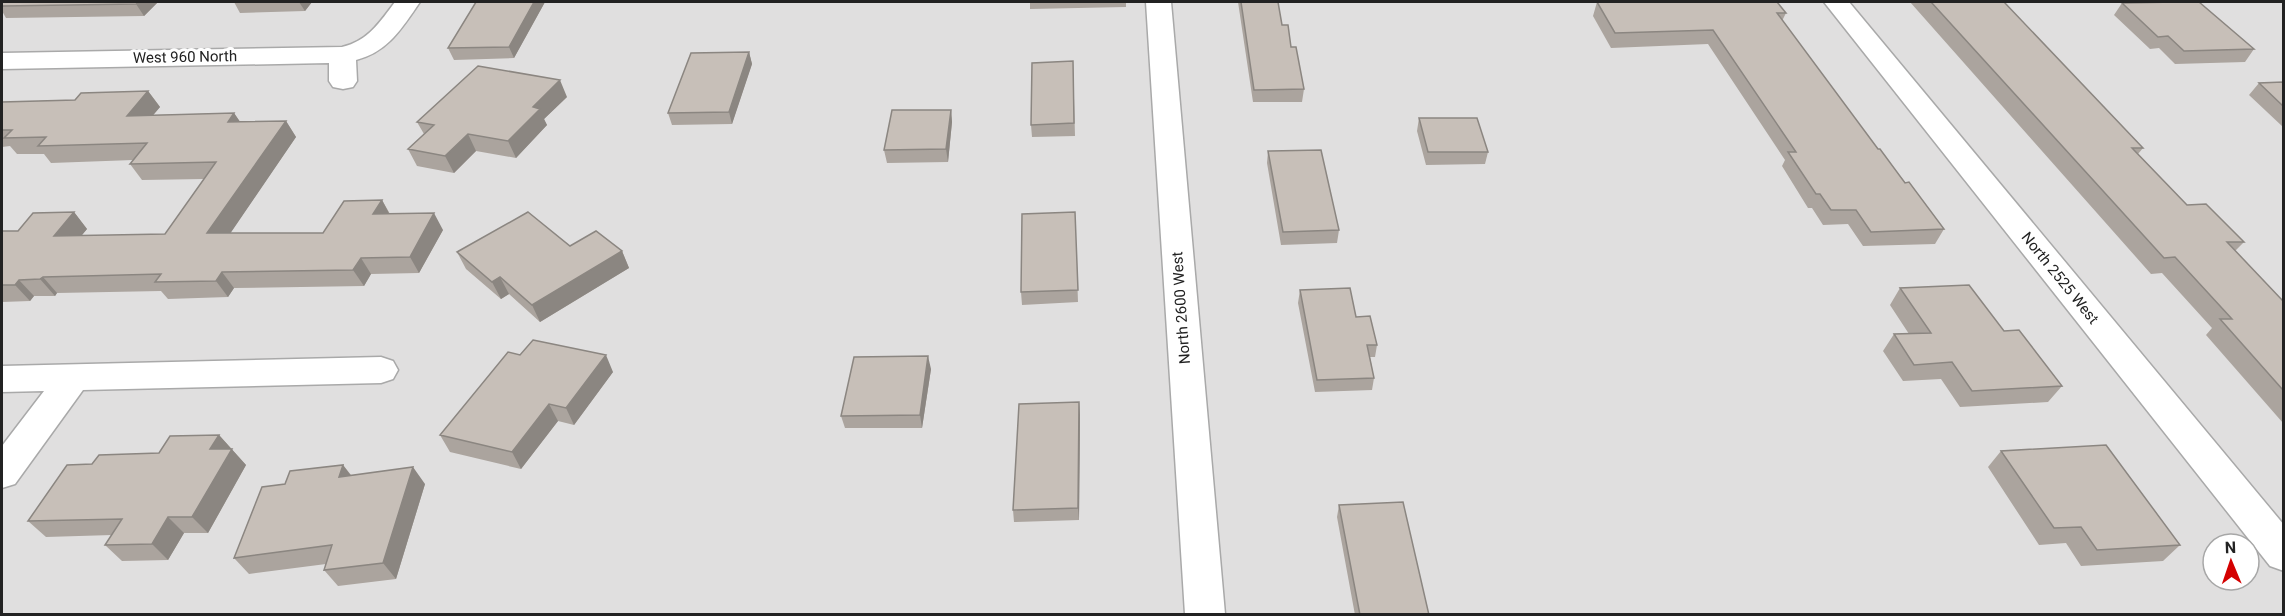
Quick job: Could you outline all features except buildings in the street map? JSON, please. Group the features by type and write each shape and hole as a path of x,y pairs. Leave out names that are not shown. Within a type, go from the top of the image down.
{"street":[{"name":"West 960 North","path":"2,61 342,55 371,47 381,38 407,2"},
{"name":"North 2600 West","path":"1158,2 1205,615"},
{"name":"North 2525 West","path":"1836,2 2283,554"},
{"path":"342,55 343,81"},
{"path":"2,379 381,370"},
{"path":"2,473 74,377"}],"shaded area":[{"path":"2,2 2283,2 2283,614 2,614"}]}
